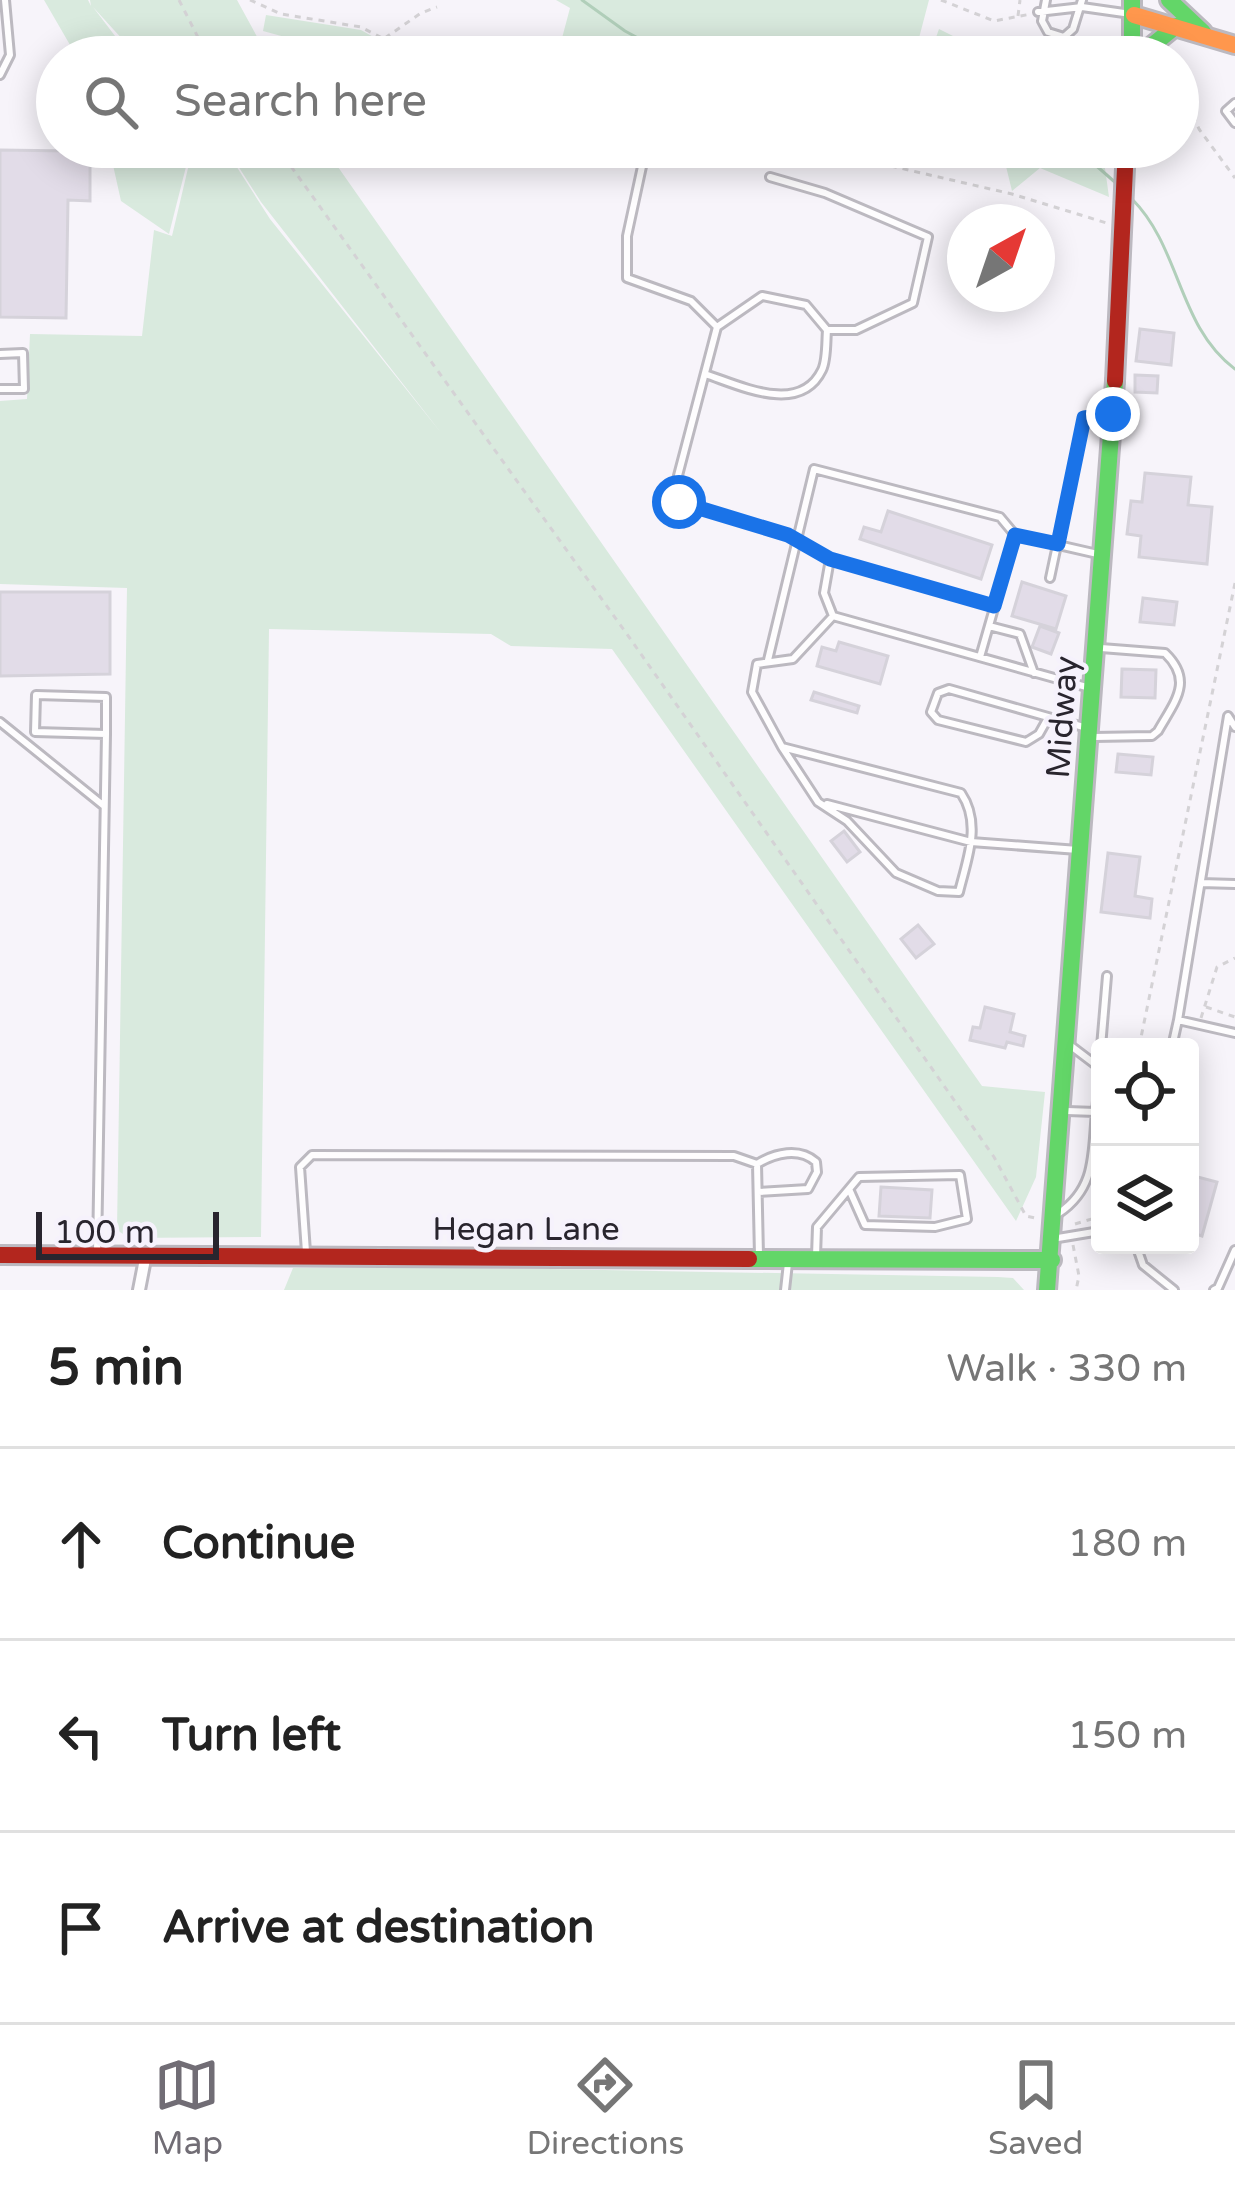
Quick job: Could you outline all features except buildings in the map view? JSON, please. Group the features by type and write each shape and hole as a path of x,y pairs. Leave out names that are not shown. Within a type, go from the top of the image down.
{"main road":[{"path":"1169,0 1204,33"},
{"path":"1135,36 1136,5 1176,26 1235,45"},
{"path":"1163,36 1176,26"},
{"name":"Midway","path":"1046,1290 1056,1215 1094,688 1124,168"},
{"name":"Hegan Lane","path":"0,1255 1052,1260"}],"street":[{"path":"139,1290 146,1254"}],"lane":[{"path":"0,75 10,55 5,0"},
{"path":"1046,0 1042,21 1048,32 1061,36"},
{"path":"1041,11 1082,4 1136,5"},
{"path":"1065,36 1073,29 1082,4"},
{"path":"1235,103 1226,111 1235,123"},
{"path":"642,168 627,236 627,278 692,301 717,327"},
{"path":"770,177 825,193 928,237 913,304 856,330 827,330"},
{"path":"705,374 774,396 805,389 823,369 827,330 806,305 762,296 717,327 675,487 679,502 797,540 830,559 994,606"},
{"path":"0,354 23,353 24,388 0,389"},
{"path":"1050,578 1084,418 1113,414"},
{"path":"768,660 814,469 1000,517 1015,535 1103,555"},
{"path":"980,657 1015,535"},
{"path":"830,559 824,593 833,616"},
{"path":"782,747 961,793 972,809 971,842 958,892 938,891 896,873 847,821 818,802 782,747 752,692 758,664 793,659 833,616"},
{"path":"833,616 1094,688"},
{"path":"989,626 1021,634 1034,673"},
{"path":"1048,718 1039,734 1026,742 938,720 931,712 938,693 949,689 1032,709 1090,733 1152,736 1182,683 1177,664 1165,653 1096,648"},
{"path":"26,743 35,732 36,695 106,697 97,1255"},
{"path":"1174,1038 1228,716 1235,727"},
{"path":"0,722 104,806"},
{"path":"35,732 106,734"},
{"path":"818,802 971,842 1082,850"},
{"path":"1201,884 1235,884"},
{"path":"1102,1038 1107,976"},
{"path":"1178,1021 1235,1033"},
{"path":"1068,1043 1091,1060"},
{"path":"1063,1111 1091,1112"},
{"path":"1056,1215 1079,1199 1091,1175 1093,1146"},
{"path":"306,1256 300,1167 312,1155 734,1156 757,1164 774,1154 807,1155 816,1162 818,1172 808,1189 758,1192"},
{"path":"757,1164 759,1259"},
{"path":"815,1259 818,1227 849,1189 859,1177 960,1174 967,1219 934,1227 865,1225 849,1189"},
{"path":"1054,1239 1091,1233"},
{"path":"1214,1290 1235,1250"},
{"path":"1139,1254 1143,1265 1174,1290"},
{"path":"785,1290 788,1259"}],"path":[{"path":"178,0 197,36"},
{"path":"250,0 281,14 361,27 378,36"},
{"path":"941,0 994,21 1041,11"},
{"path":"1018,18 1020,0"},
{"path":"388,36 437,8"},
{"path":"1199,129 1235,178"},
{"path":"292,168 994,1157 1018,1203 1033,1217"},
{"path":"900,168 1012,194 1120,227"},
{"path":"1141,1038 1235,584"},
{"path":"1235,958 1217,968 1204,1006 1235,1017"}],"green space":[{"path":"44,0 88,0 91,6 90,0 237,0 257,36 119,36 93,7 115,36 65,36"},
{"path":"556,0 929,0 920,36 563,36 570,8"},
{"path":"266,15 361,30 372,36 281,36 263,31"},
{"path":"114,168 186,168 169,234 121,201"},
{"path":"188,168 237,168 270,219 442,434 239,168 339,168 982,1086 1045,1092 1036,1177 1016,1221 612,649 511,646 491,634 269,629 261,1237 129,1238 117,1230 127,588 0,584 0,401 27,399 30,334 142,336 154,230 172,236"},
{"path":"1006,168 1040,168 1012,191"},
{"path":"1040,168 1105,168 1109,197"},
{"path":"293,1268 998,1277 1013,1278 1024,1290 284,1290"}],"waterway":[{"path":"582,0 634,36"},
{"path":"1099,168 1117,184"},
{"path":"1132,199 1161,240 1202,332 1235,369"}],"traffic: fast":[{"path":"1132,0 1132,36"},
{"path":"1169,0 1203,32"},
{"path":"1164,36 1176,26"},
{"path":"1047,1290 1115,381"},
{"path":"749,1259 1052,1260"}],"traffic: slow":[{"path":"1134,15 1235,45"}],"traffic: jam":[{"path":"1115,381 1125,168"},
{"path":"0,1255 749,1259"}],"route":[{"path":"679,502 788,535 830,559 994,606 1015,535 1058,544 1084,418 1113,414"}]}
